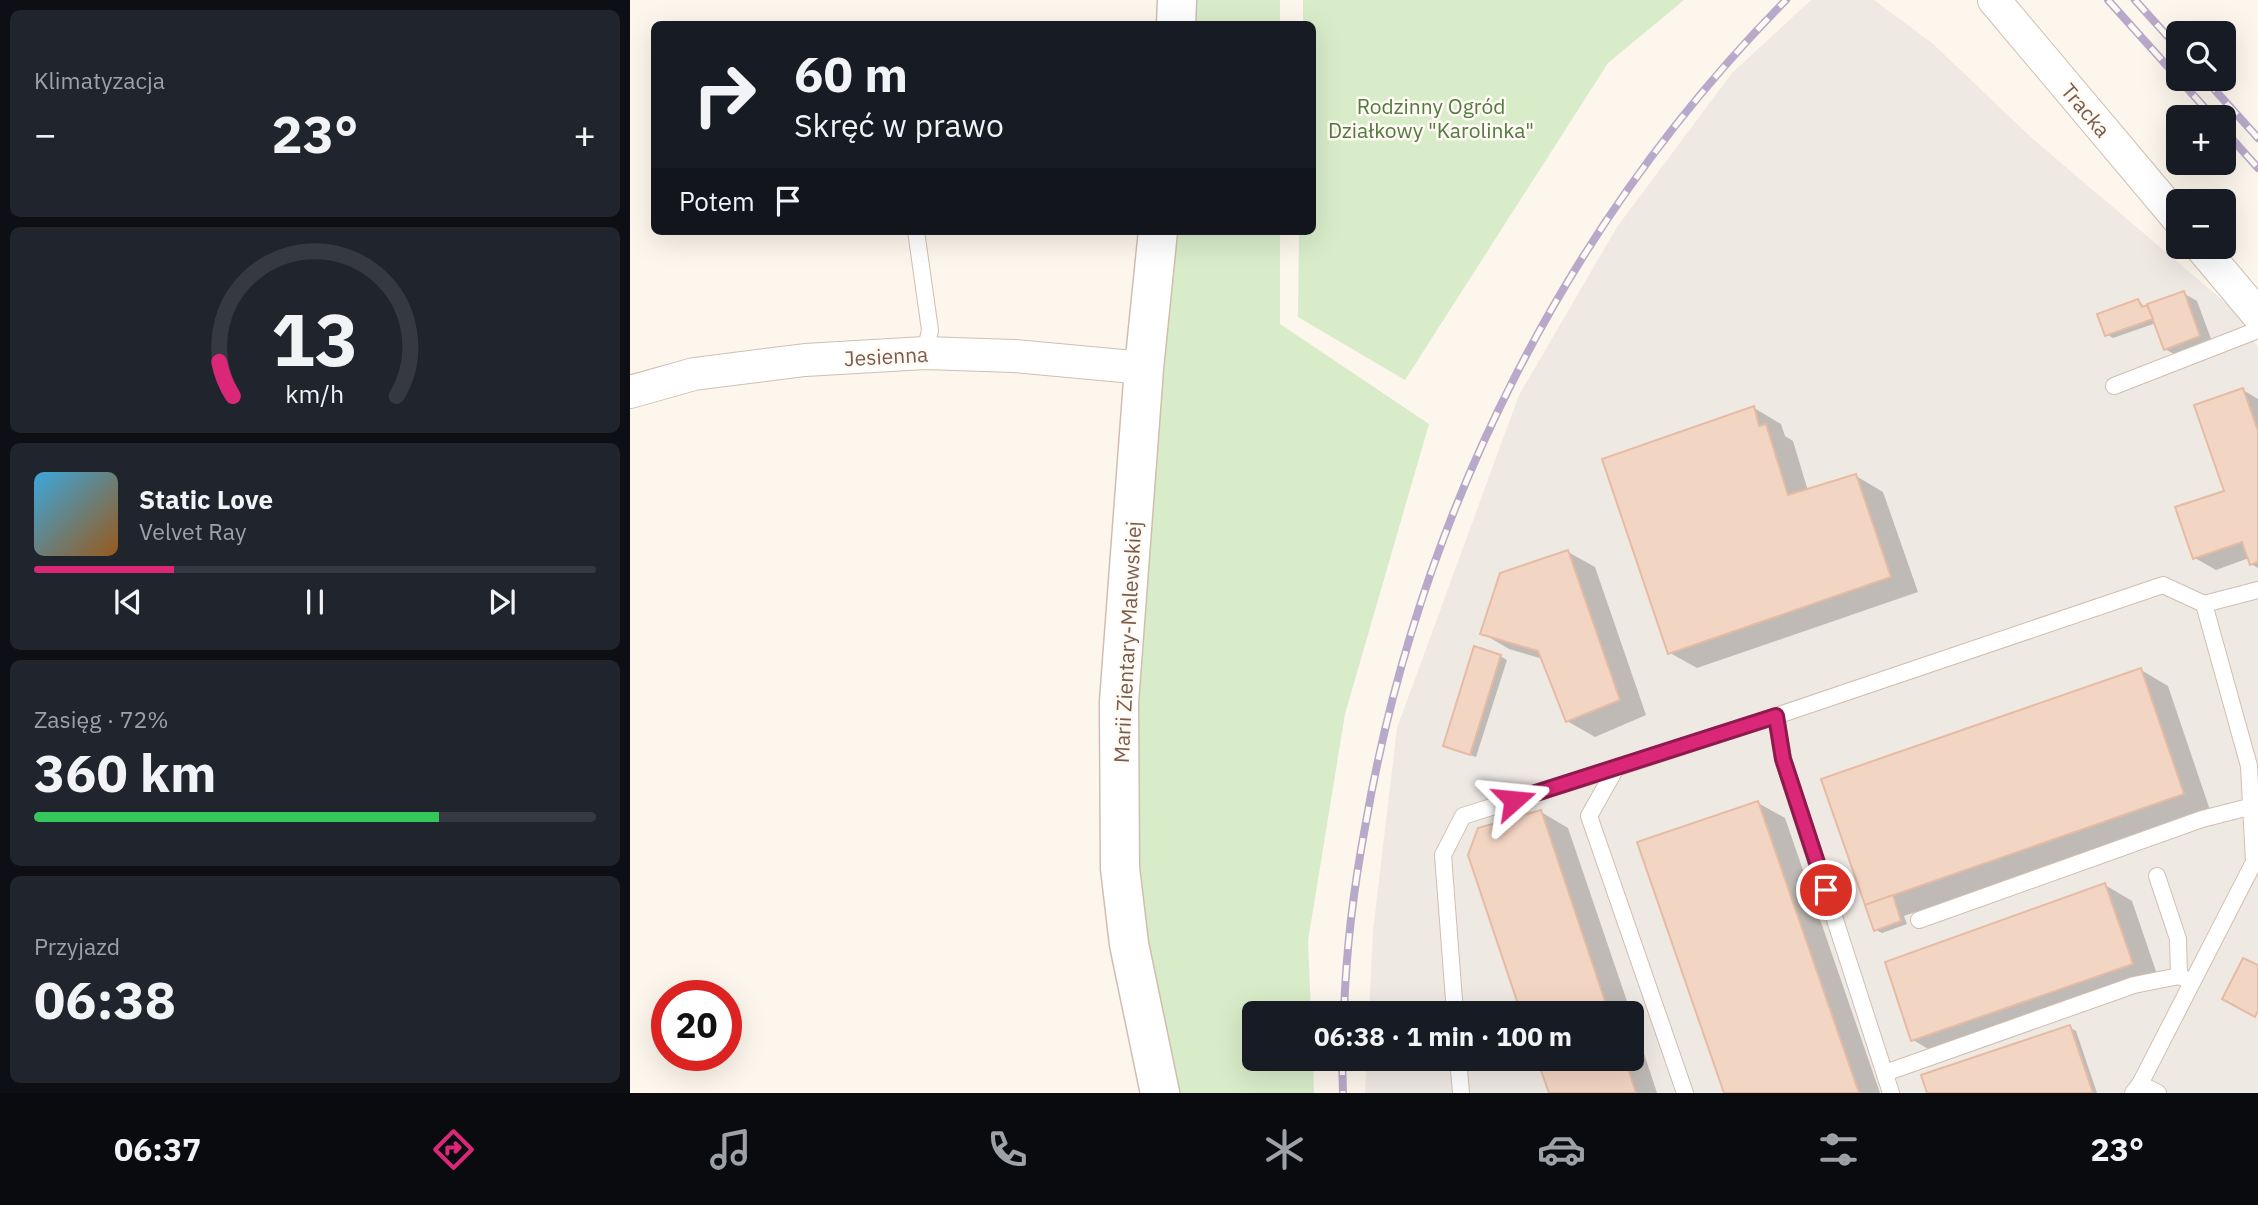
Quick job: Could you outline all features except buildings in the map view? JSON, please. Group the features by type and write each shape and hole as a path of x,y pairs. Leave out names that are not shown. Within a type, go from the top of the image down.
{"street":[{"path":"1176,21 1177,0"},
{"name":"Tracka","path":"1994,0 2166,205"},
{"name":"Marii Zientary-Malewskiej","path":"1158,235 1144,368 1119,702 1120,868 1129,944 1160,1093"},
{"path":"2211,259 2258,314"},
{"name":"Jesienna","path":"630,392 694,374 806,360 925,353 1014,356 1144,368"}],"lane":[{"path":"917,235 930,330 925,353"},
{"path":"2114,386 2258,330"},
{"path":"1454,1001 1443,855 1463,816 1776,716 2163,585 2204,604 2258,590"},
{"path":"2158,1093 2137,1088 2186,979 2253,862 2249,766 2204,604"},
{"path":"1776,716 1783,759 1891,1093"},
{"path":"1616,768 1589,816 1685,1093"},
{"path":"1919,920 2202,819 2249,807"},
{"path":"2157,876 2178,939 2186,979"},
{"path":"1885,1073 2134,985 2186,979"},
{"path":"1459,1071 1461,1093"}],"shaded area":[{"path":"1811,0 1874,0 1932,43 2034,140 2166,252 2166,259 2174,259 2240,315 2258,348 2258,1093 1365,1093 1366,1071 1644,1071 1644,1001 1370,1001 1373,931 1397,728 1519,395 1617,227 1732,73"}],"green space":[{"path":"1197,0 1280,0 1280,21 1196,21"},
{"name":"Rodzinny Ogród Działkowy \"Karolinka\"","path":"1303,0 1684,0 1608,63 1405,380 1298,317 1299,235 1316,235 1316,21 1303,21"},
{"path":"1177,235 1280,235 1280,324 1429,424 1345,714 1308,941 1310,1001 1242,1001 1242,1071 1313,1071 1314,1093 1180,1093 1130,871 1136,608"}],"railway":[{"path":"1344,1001 1358,869 1391,707 1423,595 1465,485 1514,379 1571,277 1635,179 1707,87 1786,0"},
{"path":"2108,0 2202,105"},
{"path":"2135,0 2166,35"},
{"path":"2216,91 2258,138"},
{"path":"2236,143 2258,168"},
{"path":"1342,1071 1343,1093"}],"route":[{"path":"1514,800 1776,716 1783,759 1826,890"}]}
